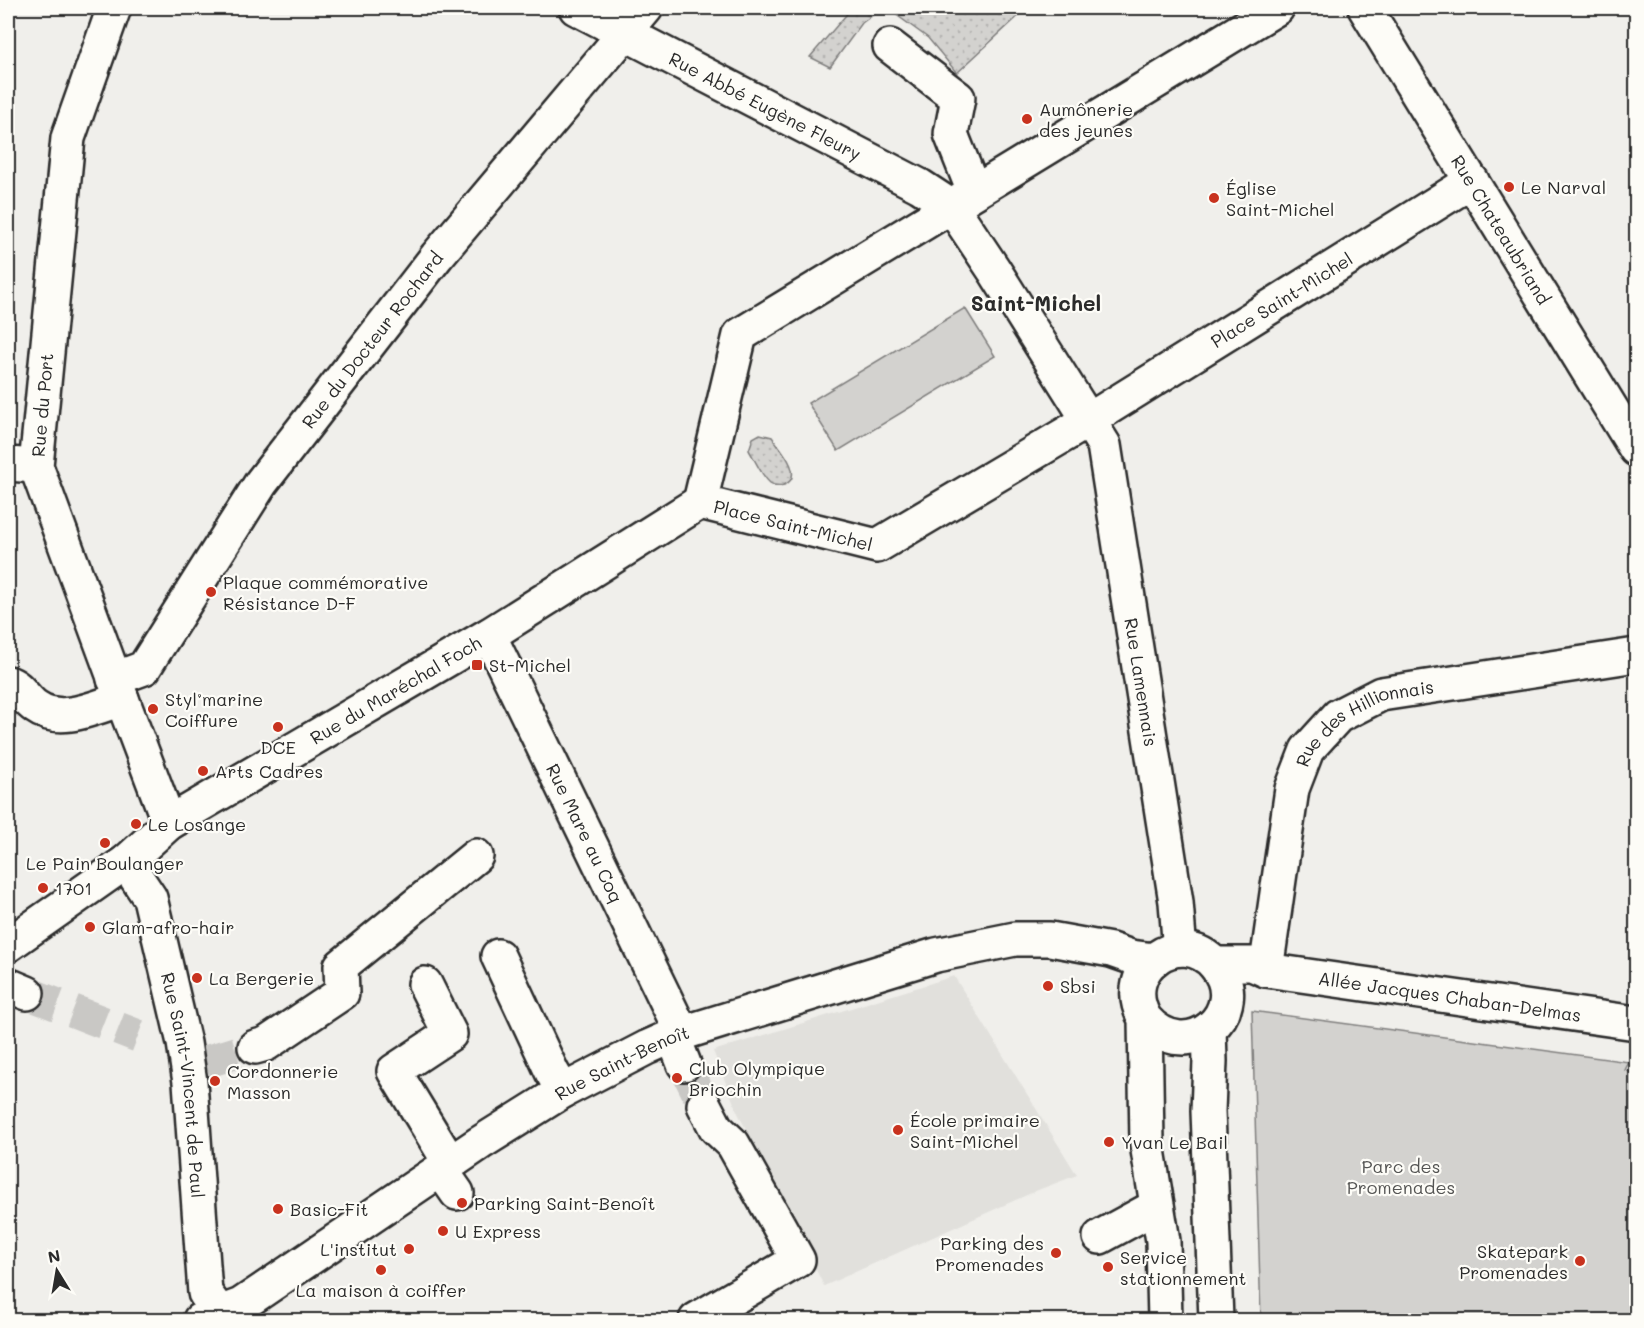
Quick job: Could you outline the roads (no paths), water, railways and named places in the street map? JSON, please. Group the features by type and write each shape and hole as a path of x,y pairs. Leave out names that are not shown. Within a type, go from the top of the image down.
{"street":[{"name":"Rue du Port","path":"114,8 68,138 22,465 118,689 169,823"},
{"name":"Rue Abbé Eugène Fleury","path":"576,8 920,186 963,199"},
{"name":"Rue du Docteur Rochard","path":"8,682 13,684 36,708 63,716 118,689 144,668 261,483 437,256 646,8"},
{"name":"Place Saint-Michel","path":"1277,8 740,335 700,502 877,546 1090,419 1472,181"},
{"name":"Rue Chateaubriand","path":"1365,8 1636,449"},
{"path":"890,46 958,98 951,134 963,199 1090,419"},
{"name":"Rue Lamennais","path":"1090,419 1104,445 1176,902 1166,955"},
{"name":"Rue du Maréchal Foch","path":"8,945 126,862 169,823 489,635 700,502"},
{"name":"Rue Mare au Coq","path":"489,635 680,1044"},
{"name":"Rue des Hillionnais","path":"1266,970 1292,789 1308,750 1338,716 1381,694 1636,655"},
{"path":"255,1047 266,1044 342,993 341,966 476,856"},
{"name":"Rue Saint-Vincent de Paul","path":"126,862 150,898 184,1043 196,1064 205,1293 213,1318"},
{"name":"Rue Saint-Benoît","path":"213,1318 241,1305 449,1175 563,1091 648,1047 680,1044 936,955 1015,939 1050,939 1111,950 1131,957 1166,955"},
{"name":"Rue Saint-Benoît","path":"1077,944 1132,980 1141,1004"},
{"path":"1141,1004 1161,1033 1172,1037 1196,1034 1223,1011 1226,986 1215,964 1192,951 1166,955 1146,968 1141,1004 1147,1144 1163,1241 1164,1320"},
{"path":"498,956 563,1091"},
{"name":"Allée Jacques Chaban-Delmas","path":"1215,964 1252,964 1266,970 1636,1023"},
{"path":"1226,999 1242,985 1266,970"},
{"path":"425,984 450,1034 394,1071 449,1175"},
{"path":"1196,1034 1208,1111 1216,1320"},
{"path":"696,1320 798,1260 734,1144 716,1128 704,1105"},
{"path":"1100,1238 1157,1206"}],"tunnel":[{"path":"27,993 138,1036"},
{"path":"205,1062 255,1047"},
{"path":"684,1064 704,1105"}],"place":[{"name":"Aumônerie des jeunes","path":"1027,119"},
{"name":"Le Narval","path":"1509,187"},
{"name":"Église Saint-Michel","path":"1214,198"},
{"name":"Plaque commémorative Résistance D-F","path":"211,592"},
{"name":"St-Michel","path":"477,665"},
{"name":"Styl’marine Coiffure","path":"153,709"},
{"name":"DCE","path":"278,727"},
{"name":"Arts Cadres","path":"203,771"},
{"name":"Le Losange","path":"136,824"},
{"name":"Le Pain Boulanger","path":"105,843"},
{"name":"1701","path":"43,888"},
{"name":"Glam-afro-hair","path":"90,927"},
{"name":"La Bergerie","path":"197,978"},
{"name":"Sbsi","path":"1048,986"},
{"name":"Club Olympique Briochin","path":"677,1078"},
{"name":"Cordonnerie Masson","path":"215,1081"},
{"name":"École primaire Saint-Michel","path":"898,1130"},
{"name":"Yvan Le Bail","path":"1109,1142"},
{"name":"Parking Saint-Benoît","path":"462,1203"},
{"name":"Basic-Fit","path":"278,1209"},
{"name":"U Express","path":"443,1231"},
{"name":"L'institut","path":"409,1249"},
{"name":"Parking des Promenades","path":"1056,1253"},
{"name":"Skatepark Promenades","path":"1580,1261"},
{"name":"Service stationnement","path":"1108,1267"},
{"name":"La maison à coiffer","path":"381,1270"}],"district":[{"name":"Saint-Michel","path":"1036,302"}],"park label":[{"name":"Parc des Promenades","path":"1401,1176"}]}
